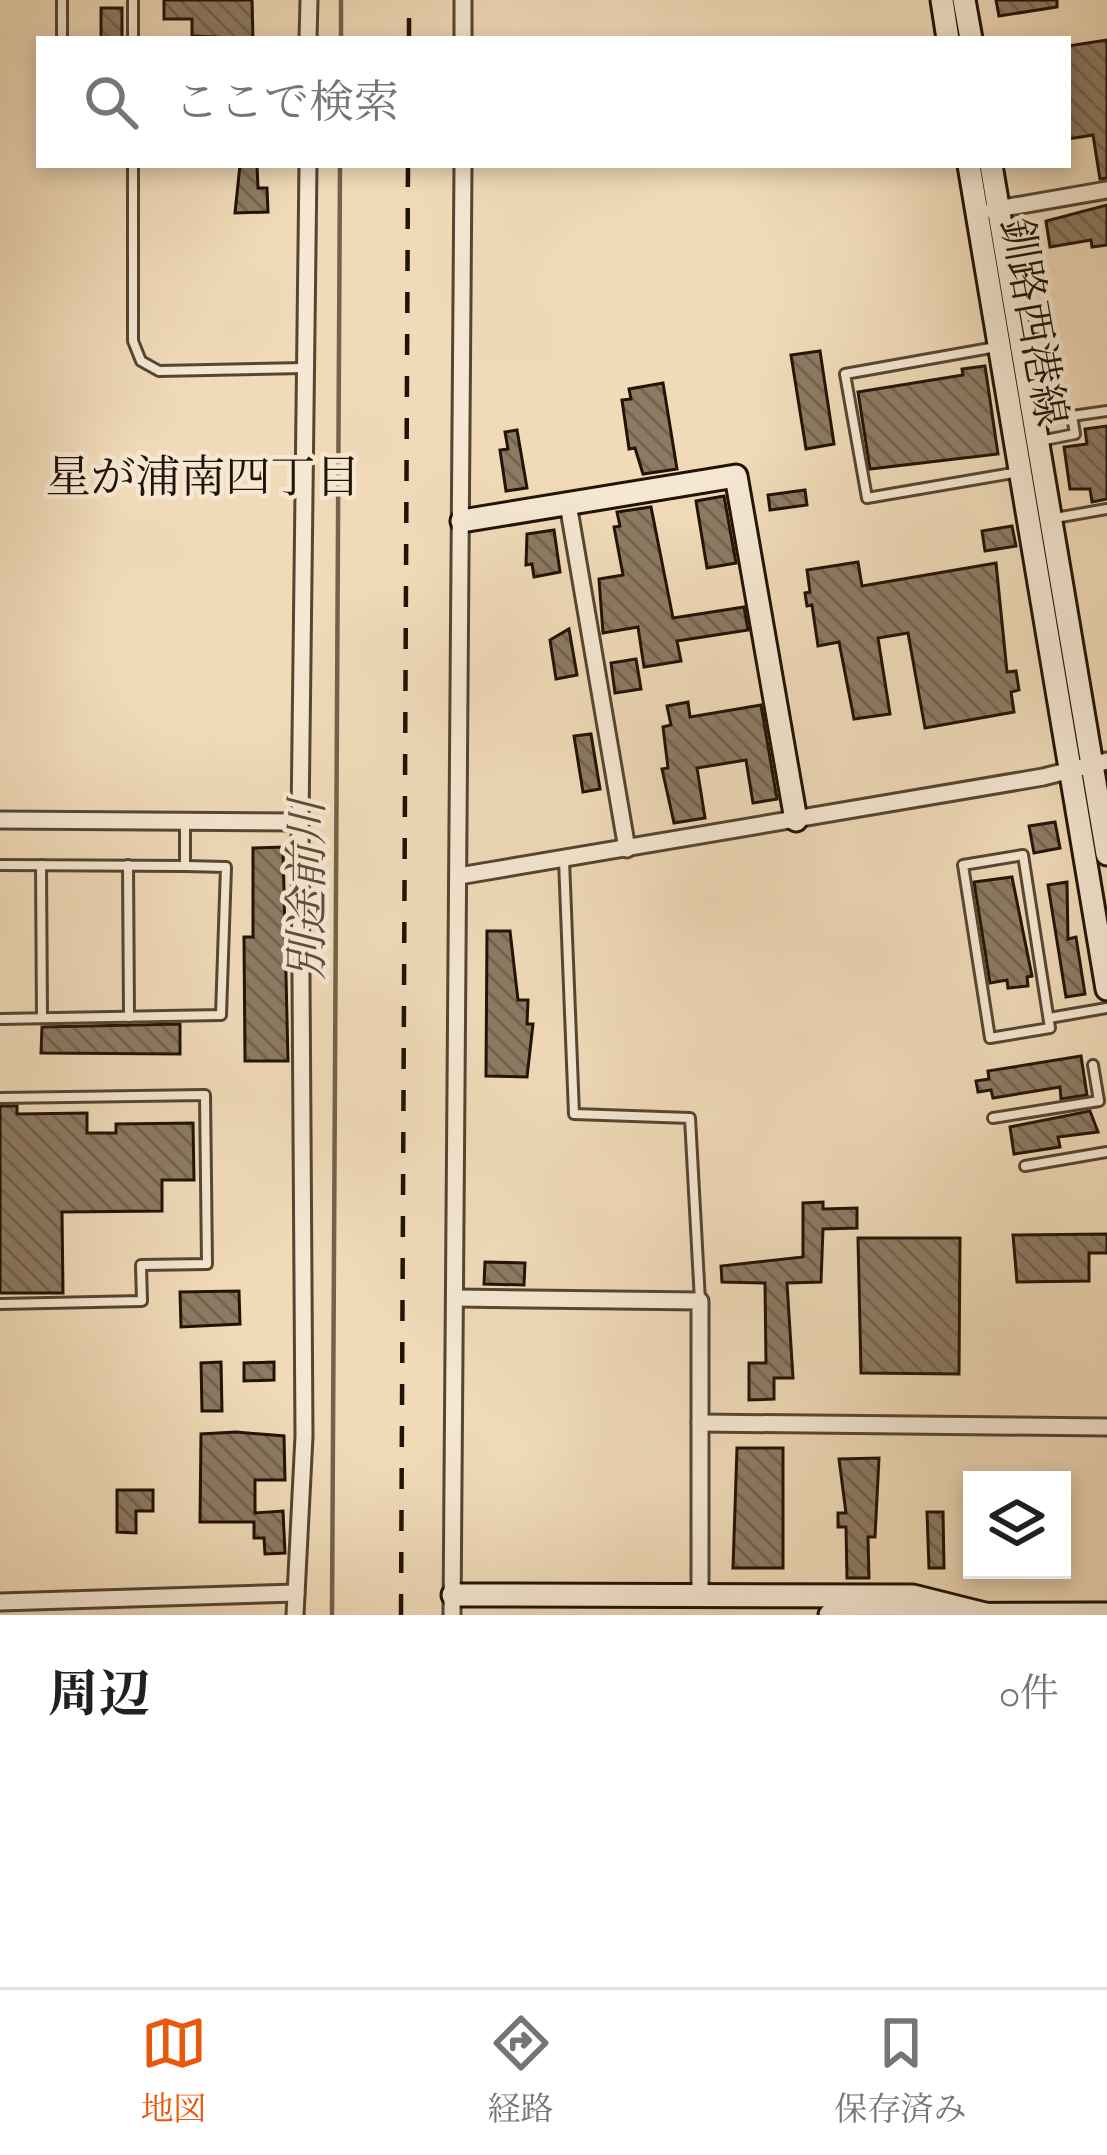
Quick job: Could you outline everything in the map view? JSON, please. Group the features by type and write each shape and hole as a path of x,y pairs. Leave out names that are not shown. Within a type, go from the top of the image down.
{"main road":[{"path":"942,0 948,36"},
{"path":"964,0 970,36"},
{"name":"釧路西港線","path":"971,168 988,211 1010,344 1021,471 1091,767 1107,988"},
{"name":"釧路西港線","path":"988,211 991,168"},
{"name":"釧路西港線","path":"1010,344 1039,441 1107,854"},
{"path":"462,521 736,476 796,820"},
{"path":"453,1605 913,1596 985,1614"},
{"path":"830,1615 1107,1614"}],"street":[{"path":"308,36 309,0"},
{"path":"463,0 463,36"},
{"path":"295,1615 304,1436 300,823 308,168"},
{"path":"453,1605 463,168"},
{"path":"988,211 1107,190"},
{"path":"568,505 627,849"},
{"path":"459,876 1091,767"},
{"path":"0,820 300,823"},
{"path":"458,1298 700,1301 700,1597"},
{"path":"700,1423 1107,1427"},
{"path":"0,1602 296,1592"}],"lane":[{"path":"62,0 62,36"},
{"path":"133,36 134,0"},
{"path":"133,168 133,341 141,361 159,370 306,368"},
{"path":"1010,344 844,374 866,498 1021,471"},
{"path":"1039,441 1075,434 1072,416 1107,411"},
{"path":"1052,518 1107,509"},
{"path":"185,822 185,866"},
{"path":"1023,855 1049,1018 1050,1028 990,1038 963,865 1023,855"},
{"path":"564,859 574,1114 690,1118 700,1301"},
{"path":"0,865 226,867 221,1015 0,1018"},
{"path":"41,865 42,1018"},
{"path":"128,866 129,1016"},
{"path":"1049,1018 1107,1009"},
{"path":"993,1118 1099,1101 1102,1092 1093,1065"},
{"path":"0,1098 205,1095 207,1264 141,1265 142,1301 0,1304"},
{"path":"1025,1166 1107,1153"}],"building":[{"path":"164,0 252,0 253,36 192,36 192,19 164,19"},
{"path":"996,0 1057,0 1057,7 999,16"},
{"path":"101,8 122,8 122,36 101,36"},
{"path":"1107,40 1107,178 1100,179 1093,135 1071,139 1071,46"},
{"path":"240,168 257,168 258,188 267,188 268,212 235,213"},
{"path":"1107,205 1107,245 1092,247 1091,240 1050,247 1046,221"},
{"path":"820,351 834,444 806,449 791,355"},
{"path":"985,366 998,454 870,469 858,392 963,375 962,369"},
{"path":"663,383 677,469 643,474 635,448 629,449 622,400 631,399 629,389"},
{"path":"1107,426 1107,499 1092,502 1090,489 1070,489 1064,447 1087,444 1085,429"},
{"path":"517,430 527,488 506,491 500,450 508,449 505,432"},
{"path":"805,490 807,505 770,510 768,495"},
{"path":"724,496 736,563 707,568 696,501"},
{"path":"651,507 673,618 744,607 748,630 677,641 681,661 644,667 638,627 603,633 599,579 623,575 614,527 620,526 617,512"},
{"path":"1012,526 1016,546 985,551 982,531"},
{"path":"554,530 560,572 534,577 532,564 526,565 527,534"},
{"path":"858,562 862,586 996,563 1007,672 1016,671 1019,690 1011,692 1014,712 925,728 908,633 878,638 890,714 854,719 839,642 818,646 812,605 807,606 805,593 810,592 807,570"},
{"path":"569,629 577,675 556,679 550,640"},
{"path":"636,659 641,689 615,693 611,663"},
{"path":"688,702 690,717 761,705 777,799 753,803 746,760 697,768 705,818 674,823 662,769 668,768 663,727 671,725 667,706"},
{"path":"591,734 600,789 583,792 574,736"},
{"path":"1055,822 1060,848 1034,853 1029,826"},
{"path":"283,847 288,1061 245,1061 244,937 253,937 253,848"},
{"path":"1012,877 1032,976 1027,977 1028,986 1008,988 1007,980 990,983 974,882"},
{"path":"1067,882 1068,939 1076,937 1085,994 1066,997 1048,885"},
{"path":"487,931 510,931 518,1000 528,1000 527,1024 533,1024 527,1077 486,1076"},
{"path":"180,1024 180,1054 41,1053 42,1027"},
{"path":"1081,1056 1087,1095 1061,1099 1060,1087 993,1098 991,1090 978,1092 976,1081 989,1079 988,1071"},
{"path":"0,1106 17,1106 17,1114 87,1113 87,1133 116,1133 116,1124 193,1123 194,1180 162,1180 162,1211 62,1212 63,1293 0,1293"},
{"path":"1090,1111 1098,1132 1058,1137 1060,1147 1014,1154 1010,1127"},
{"path":"823,1202 823,1209 857,1208 857,1228 823,1229 821,1282 787,1283 793,1378 774,1378 774,1399 749,1400 749,1363 766,1363 765,1283 722,1282 721,1266 803,1257 803,1203"},
{"path":"1107,1234 1107,1253 1089,1253 1089,1281 1017,1282 1013,1235"},
{"path":"858,1238 960,1238 959,1374 861,1373"},
{"path":"485,1262 525,1263 524,1285 484,1284"},
{"path":"239,1291 240,1324 181,1327 180,1292"},
{"path":"221,1362 222,1411 202,1411 201,1363"},
{"path":"274,1362 274,1380 244,1381 244,1363"},
{"path":"201,1434 284,1436 285,1480 255,1480 255,1513 283,1511 285,1553 265,1554 264,1538 254,1538 254,1522 200,1522"},
{"path":"737,1448 783,1448 783,1568 733,1568"},
{"path":"879,1458 875,1537 868,1537 869,1578 847,1578 846,1527 838,1527 838,1513 846,1513 839,1459"},
{"path":"117,1490 153,1490 153,1511 136,1511 136,1533 117,1532"},
{"path":"927,1512 943,1512 944,1568 929,1568"}],"waterway":[{"name":"別途前川","path":"341,0 341,36"},
{"name":"別途前川","path":"332,1615 340,168"}],"railway":[{"path":"409,0 409,36"},
{"path":"401,1615 408,168"}],"district":[{"name":"星が浦南四丁目","path":"203,476"}]}
